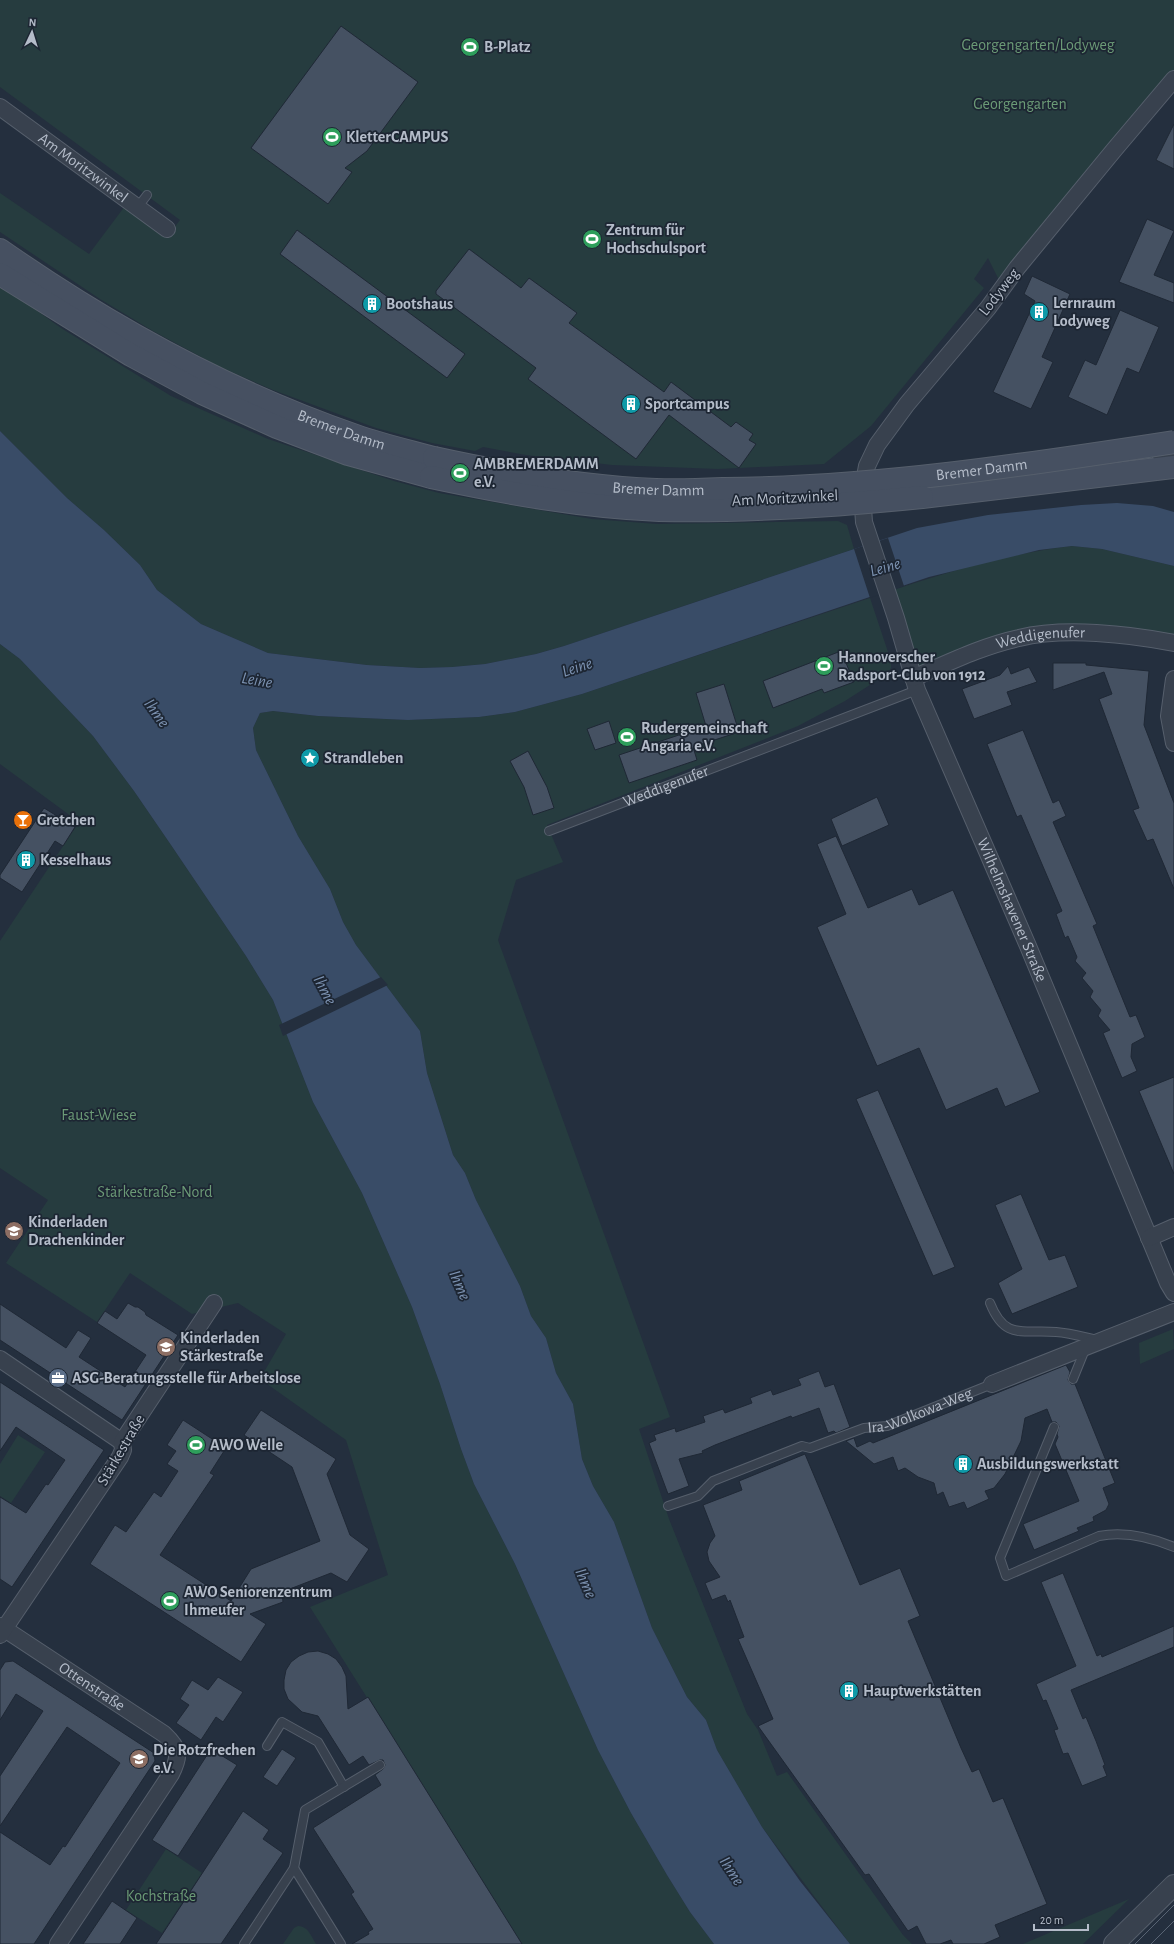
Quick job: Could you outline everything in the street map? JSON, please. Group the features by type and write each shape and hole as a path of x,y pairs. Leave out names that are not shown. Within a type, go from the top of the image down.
{"main road":[{"name":"Bremer Damm","path":"0,250 28,270 141,339 227,384 285,409 357,436 437,469 536,497 658,510 776,509 844,505 1174,467"},
{"name":"Bremer Damm","path":"0,274 131,355 202,393 277,426 348,454 437,469 657,490 775,489 920,476 1083,456 1174,442"}],"street":[{"name":"Lodyweg","path":"864,522 868,466 877,445 906,404 988,308 1017,268 1174,79"},
{"name":"Am Moritzwinkel","path":"0,107 142,201 167,229"},
{"name":"Am Moritzwinkel","path":"437,469 591,495 676,501 790,499 866,492"},
{"name":"Wilhelmshavener Straße","path":"864,522 896,618 915,684 1031,953 1168,1283 1174,1293"},
{"name":"Weddigenufer","path":"915,684 990,646 1020,637 1064,633 1107,634 1145,637 1174,643"},
{"path":"1174,679 1169,716 1174,743"},
{"path":"1149,1238 1174,1227"},
{"name":"Stärkestraße","path":"1,1630 120,1457 123,1450 122,1442 143,1399 175,1352 214,1303"},
{"name":"Ira-Wolkowa-Weg","path":"992,1384 1174,1312"},
{"path":"0,1359 122,1442"},
{"name":"Ottenstraße","path":"1,1630 164,1734 174,1743 178,1753 176,1764 171,1774 58,1944"},
{"path":"1114,1944 1174,1885"}],"lane":[{"path":"1151,456 1174,453"},
{"path":"917,486 1073,466"},
{"name":"Weddigenufer","path":"549,831 915,684"},
{"path":"990,1303 999,1322 1015,1330 1055,1332 1094,1343 1073,1379"},
{"name":"Ira-Wolkowa-Weg","path":"668,1506 698,1496 713,1481 802,1446 810,1448 864,1428 887,1426 992,1384"},
{"path":"1054,1427 1000,1558 1006,1576 1099,1536 1123,1533 1174,1547"},
{"path":"267,1746 282,1722 318,1742 344,1787"},
{"path":"244,1944 294,1868 305,1810 380,1765"},
{"path":"294,1868 341,1944"}],"green space":[{"name":"Zentrum für Hochschulsport","path":"0,0 1174,0 1174,75 1003,288 988,258 974,279 984,288 871,426 824,464 718,469 612,465 526,455 483,447 475,451 432,443 376,428 273,390 220,367 153,331 100,299 0,232 0,193 89,254 125,206 168,236 180,220 0,87"},
{"path":"0,284 61,328 171,396 268,439 394,481 439,493 592,519 657,524 838,521 847,525 854,549 564,646 536,654 485,664 420,668 367,665 268,653 201,624 157,590 140,565 104,530 67,498 0,431"},
{"path":"1072,546 1102,549 1174,566 1174,643 1021,637 913,678 887,592 933,577 1002,558"},
{"path":"870,598 891,661 891,668 887,674 845,701 798,726 547,825 563,862 516,880 498,940 670,1417 639,1429 669,1519 747,1714 758,1730 777,1776 787,1772 903,1935 912,1944 850,1944 762,1827 717,1750 706,1720 687,1697 652,1628 614,1522 593,1486 582,1459 573,1404 556,1373 546,1338 531,1316 520,1286 476,1200 465,1173 453,1155 427,1073 420,1031 356,945 343,922 330,889 298,836 256,750 253,728 260,713 273,711 318,716 408,720 479,717 515,712 582,694"},
{"path":"0,644 20,659 93,736 134,791 171,845 246,956 273,1000 313,1102 362,1193 412,1307 474,1484 515,1564 598,1750 631,1813 667,1875 690,1912 714,1944 522,1944 310,1607 388,1575 346,1440 260,1379 286,1334 238,1303 192,1314 130,1273 97,1322 6,1263 48,1200 0,1168 0,941 79,822 0,764"},
{"path":"1173,1329 1174,1349 1140,1364 1139,1343"},
{"path":"18,1435 45,1452 11,1503 0,1496 0,1464"},
{"name":"Kochstraße","path":"166,1849 202,1873 162,1933 126,1910"},
{"path":"1129,1899 1083,1944 1023,1944"},
{"path":"301,1926 307,1930 316,1944 283,1944 294,1928"}],"water":[{"path":"0,431 67,498 104,530 140,565 157,590 201,624 268,653 367,665 420,668 452,667 485,664 536,654 917,528 988,515 1081,505 1117,503 1153,506 1174,512 1174,566 1102,549 1072,546 1039,550 929,577 582,694 515,712 479,717 408,720 318,716 273,711 260,713 253,728 256,750 298,836 330,889 343,922 356,945 420,1031 427,1073 453,1155 465,1173 476,1200 520,1286 531,1316 546,1338 556,1373 573,1404 582,1459 593,1486 614,1522 652,1628 687,1697 706,1720 717,1750 762,1827 800,1881 850,1944 714,1944 690,1912 631,1813 598,1750 515,1564 474,1484 412,1307 362,1193 313,1102 273,1000 246,956 171,845 134,791 93,736 20,659 0,644"}],"pier":[{"path":"888,538 904,586 870,598 854,549"},
{"path":"381,977 388,985 283,1036 279,1025"}],"building":[{"path":"341,26 418,82 367,151 345,168 352,172 328,204 251,148"},
{"path":"1174,124 1174,169 1156,160"},
{"path":"1147,219 1174,231 1154,275 1174,283 1174,303 1119,282"},
{"name":"Bootshaus","path":"297,230 465,354 447,378 280,254"},
{"name":"Sportcampus","path":"469,249 521,288 529,278 577,313 569,323 664,392 671,382 731,427 736,422 753,434 749,440 756,444 739,468 669,415 636,459 528,379 536,368 436,294 436,291"},
{"path":"1032,276 1070,294 1042,357 1053,362 1031,409 993,392 1035,301 1024,294"},
{"path":"1120,310 1159,327 1139,373 1127,368 1107,415 1068,397 1085,360 1096,365"},
{"path":"841,651 854,682 824,693 822,689 773,708 763,681"},
{"path":"1053,663 1086,663 1086,665 1149,671 1144,725 1174,803 1174,889 1153,839 1147,841 1133,810 1139,808 1099,699 1112,694 1104,672 1053,690"},
{"path":"1008,666 1011,674 1029,667 1037,682 1007,692 1012,705 974,719 962,689 1000,675"},
{"path":"724,684 739,732 693,747 697,760 629,783 619,755 706,726 696,693"},
{"path":"609,721 616,743 595,750 587,729"},
{"path":"1023,730 1053,803 1059,800 1066,816 1053,822 1097,924 1093,926 1130,1017 1136,1015 1145,1037 1132,1044 1131,1057 1137,1071 1122,1078 1103,1033 1110,1030 1098,1016 1101,1010 1090,997 1093,991 1082,978 1086,973 1075,961 1077,957 1068,936 1065,938 1056,914 1062,911 1021,815 1017,817 987,744"},
{"path":"528,751 547,787 554,808 533,815 524,787 510,761"},
{"path":"877,797 889,825 842,846 831,819"},
{"name":"Kesselhaus","path":"44,808 75,827 63,846 55,841 22,892 0,878 0,875"},
{"path":"836,836 868,908 912,889 919,905 953,890 1040,1092 1005,1107 997,1088 946,1110 919,1048 877,1066 817,927 846,914 817,844"},
{"path":"1174,1077 1174,1174 1139,1091"},
{"path":"878,1090 955,1267 933,1276 856,1099"},
{"path":"1021,1194 1049,1260 1065,1255 1078,1287 1012,1314 998,1283 1022,1269 995,1205"},
{"path":"128,1303 138,1307 145,1312 146,1315 178,1335 122,1420 0,1340 0,1304 66,1348 78,1330 91,1338 79,1357 125,1387 146,1355 97,1323 105,1311 117,1319"},
{"path":"1066,1365 1070,1372 1068,1380 1071,1384 1075,1384 1115,1483 1103,1488 1109,1504 1106,1510 1093,1517 1094,1521 1077,1528 1079,1531 1034,1550 1023,1524 1079,1501 1055,1444 1058,1437 1057,1434 1059,1426 1056,1422 1052,1422 1047,1409 1025,1418 1021,1441 1005,1474 994,1488 985,1491 989,1499 967,1509 964,1502 949,1507 943,1492 937,1495 934,1483 918,1477 905,1468 898,1471 893,1457 874,1464 846,1441 854,1438 857,1447 870,1441 873,1443"},
{"path":"819,1371 825,1387 834,1384 850,1427 836,1433 834,1431 828,1433 819,1408 792,1418 791,1416 715,1445 702,1451 703,1453 679,1459 689,1486 668,1494 649,1443 656,1440 654,1435 675,1428 676,1432 705,1422 703,1416 723,1409 725,1413 752,1403 750,1398 771,1390 773,1395 801,1385 798,1379"},
{"path":"0,1382 104,1450 12,1587 0,1579 0,1497 26,1513 65,1460 16,1427 0,1451"},
{"path":"261,1410 336,1459 327,1474 350,1535 369,1549 347,1582 331,1573 282,1592 283,1602 250,1614 266,1624 241,1662 90,1564 115,1525 126,1532 154,1492 161,1497 178,1471 167,1464 176,1451 167,1445 183,1420 226,1448 210,1473 214,1475 160,1555 231,1601 251,1569 320,1541 292,1467 244,1435"},
{"name":"Hauptwerkstätten","path":"805,1454 860,1585 900,1568 920,1616 908,1621 961,1748 972,1772 979,1769 993,1802 1003,1798 1047,1904 995,1925 1000,1937 984,1944 953,1944 951,1940 940,1944 926,1944 917,1926 908,1931 869,1874 865,1875 758,1726 773,1719 738,1639 744,1637 730,1600 728,1602 725,1595 712,1600 705,1583 720,1577 709,1561 707,1552 710,1543 715,1536 703,1505 742,1490 739,1481"},
{"path":"1063,1573 1097,1656 1101,1654 1102,1657 1174,1626 1174,1647 1071,1690 1083,1719 1086,1717 1105,1765 1103,1766 1107,1776 1082,1786 1068,1753 1063,1754 1054,1730 1058,1729 1046,1700 1043,1701 1036,1684 1076,1666 1041,1582"},
{"path":"318,1651 328,1654 336,1659 342,1667 346,1676 348,1709 368,1697 522,1944 352,1944 369,1934 368,1932 373,1929 351,1894 354,1892 313,1828 381,1785 375,1775 383,1769 385,1765 383,1760 380,1760 369,1765 363,1756 349,1765 318,1716 302,1712 288,1699 284,1689 284,1680 286,1670 291,1662 308,1652"},
{"path":"13,1661 154,1753 155,1761 34,1944 0,1944 0,1832 50,1865 63,1846 65,1847 120,1763 67,1727 0,1826 0,1776 43,1711 16,1694 0,1720 0,1670 5,1662"},
{"path":"218,1677 243,1692 223,1722 216,1717 201,1740 176,1723 189,1705 180,1699 192,1680 208,1690"},
{"path":"211,1749 237,1765 178,1856 152,1840"},
{"path":"282,1749 296,1758 277,1786 263,1777"},
{"path":"243,1811 269,1830 263,1839 283,1853 221,1944 156,1944"},
{"path":"112,1901 137,1918 120,1944 83,1944"}],"tram line":[{"path":"1135,1944 1174,1905"},
{"path":"1151,1944 1174,1921"}],"place":[{"name":"B-Platz","path":"470,47"},
{"name":"KletterCAMPUS","path":"332,137"},
{"name":"Zentrum für Hochschulsport","path":"592,239"},
{"name":"Bootshaus","path":"372,304"},
{"name":"Lernraum Lodyweg","path":"1039,312"},
{"name":"Sportcampus","path":"631,404"},
{"name":"AMBREMERDAMM e.V.","path":"460,473"},
{"name":"Hannoverscher Radsport-Club von 1912","path":"824,666"},
{"name":"Rudergemeinschaft Angaria e.V.","path":"627,737"},
{"name":"Strandleben","path":"310,758"},
{"name":"Gretchen","path":"23,820"},
{"name":"Kesselhaus","path":"26,860"},
{"name":"Kinderladen Drachenkinder","path":"14,1231"},
{"name":"Kinderladen Stärkestraße","path":"166,1347"},
{"name":"ASG-Beratungsstelle für Arbeitslose","path":"58,1378"},
{"name":"AWO Welle","path":"196,1445"},
{"name":"Ausbildungswerkstatt","path":"963,1464"},
{"name":"AWO Seniorenzentrum Ihmeufer","path":"170,1601"},
{"name":"Hauptwerkstätten","path":"849,1691"},
{"name":"Die Rotzfrechen e.V.","path":"139,1759"}],"park label":[{"name":"Georgengarten/Lodyweg","path":"1038,45"},
{"name":"Georgengarten","path":"1020,104"},
{"name":"Faust-Wiese","path":"99,1115"},
{"name":"Stärkestraße-Nord","path":"155,1192"}],"water label":[{"name":"Leine","path":"885,567"},
{"name":"Leine","path":"577,667"},
{"name":"Leine","path":"257,680"},
{"name":"Ihme","path":"157,713"},
{"name":"Ihme","path":"325,990"},
{"name":"Ihme","path":"460,1285"},
{"name":"Ihme","path":"586,1583"},
{"name":"Ihme","path":"732,1871"}]}
